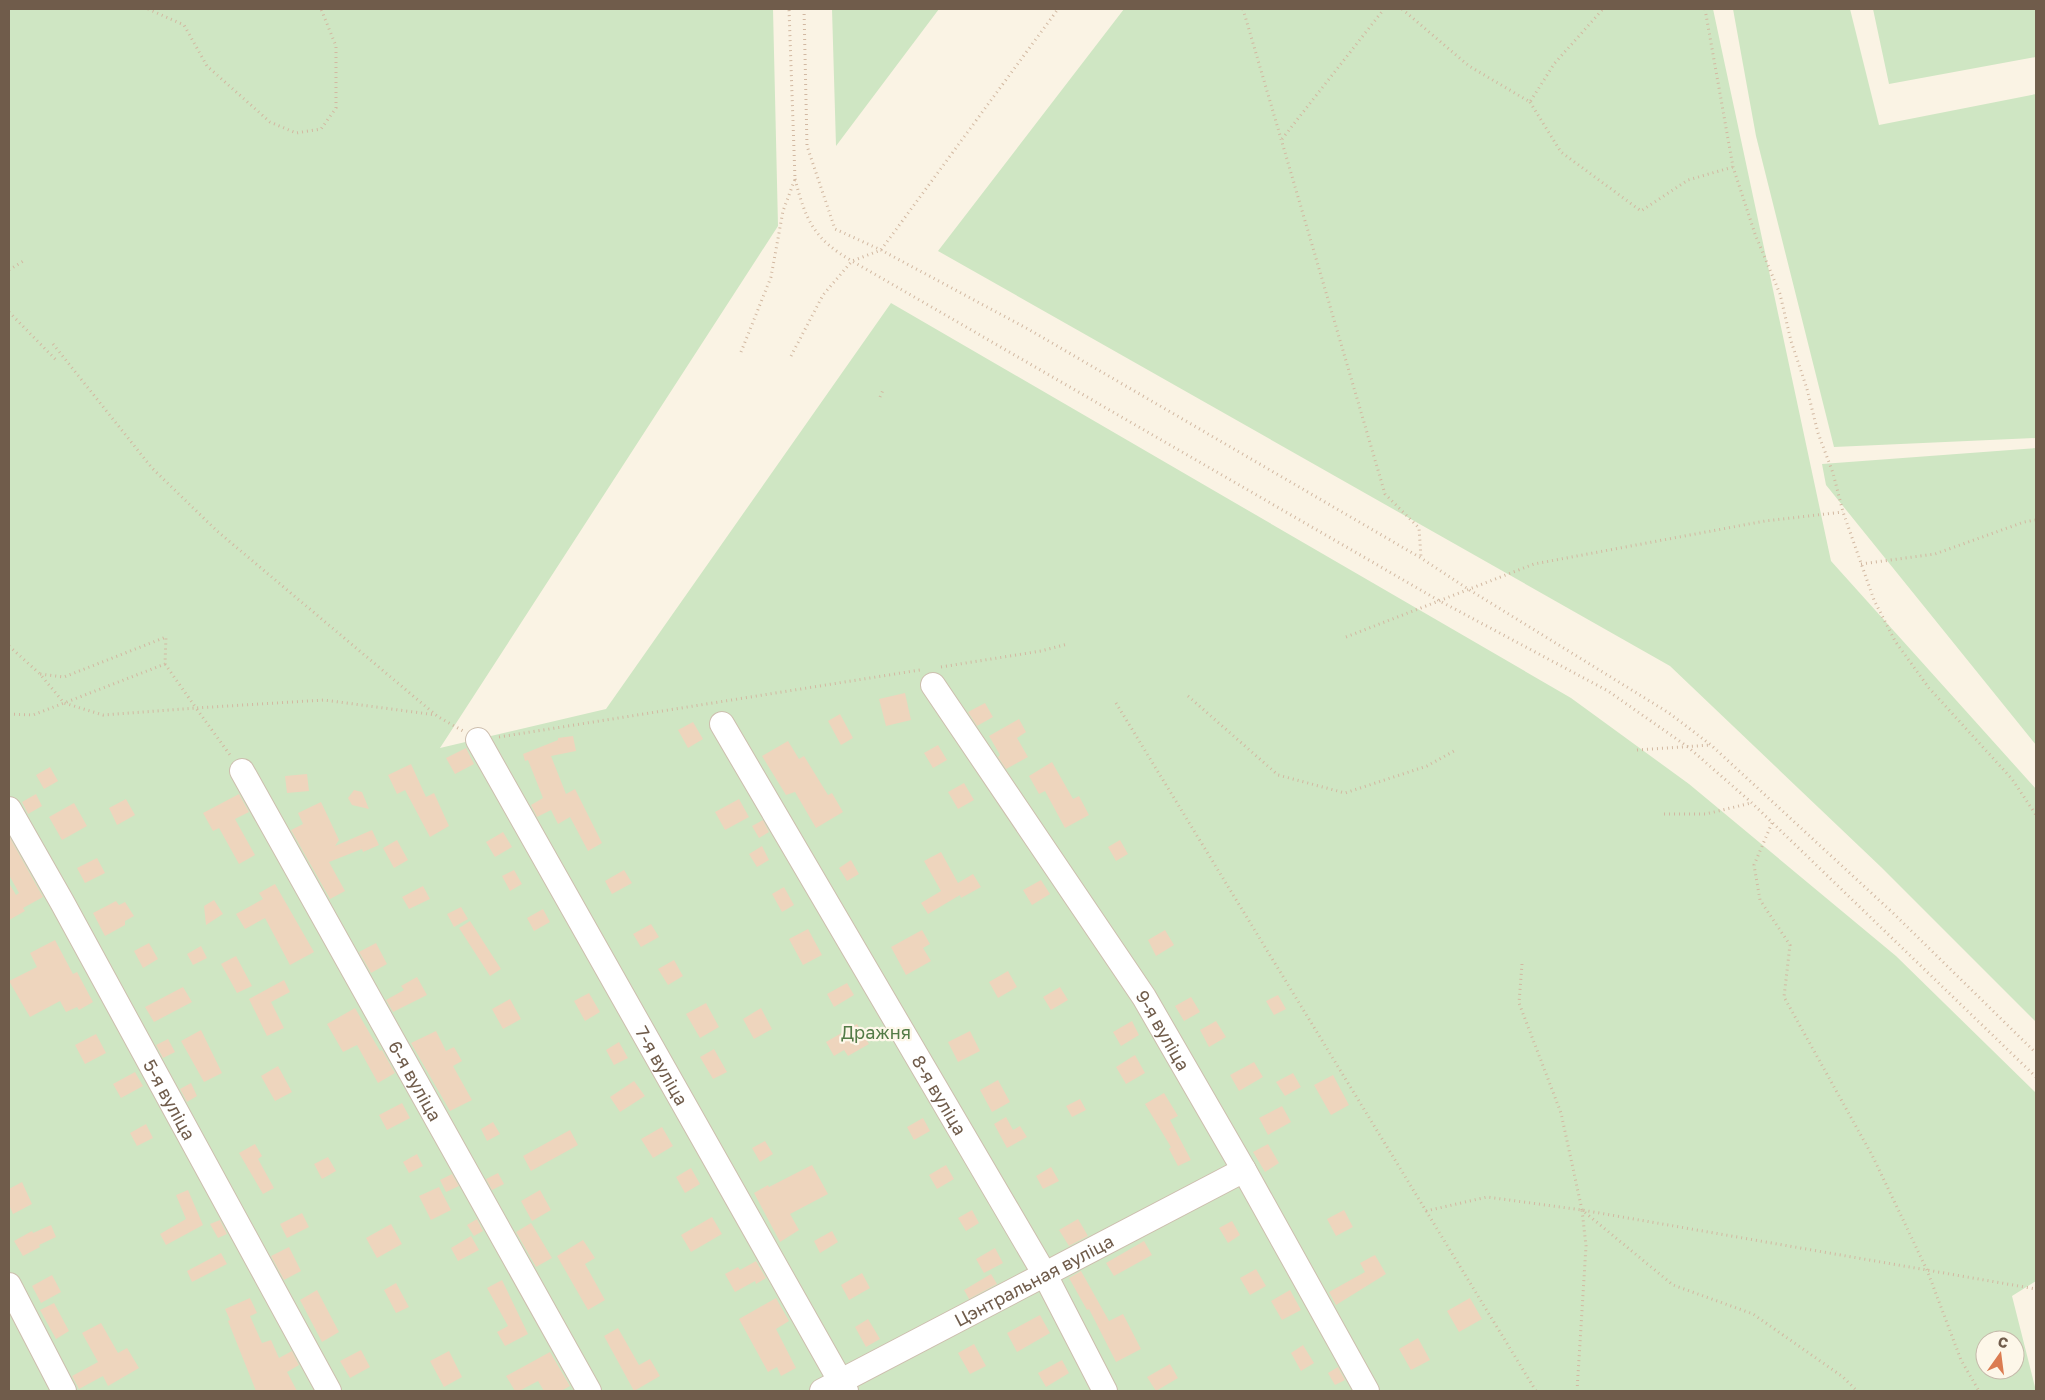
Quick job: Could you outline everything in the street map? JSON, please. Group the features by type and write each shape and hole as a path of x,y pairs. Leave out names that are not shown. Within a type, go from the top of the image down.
{"street":[{"name":"9-я вуліца","path":"932,674 1144,996 1244,1170 1367,1391"},
{"name":"8-я вуліца","path":"722,724 1044,1273 1105,1391"},
{"name":"7-я вуліца","path":"478,740 836,1388"},
{"name":"6-я вуліца","path":"242,771 589,1391"},
{"name":"5-я вуліца","path":"9,809 134,1033 329,1391"},
{"name":"Цэнтральная вуліца","path":"836,1388 1044,1273 1244,1170"},
{"path":"9,1285 64,1391"}],"path":[{"path":"148,9 184,25 207,66 270,122 296,133 321,129 336,108 336,46 321,9"},
{"path":"789,9 795,179 804,212 814,229 833,250 1438,600 1608,691 1688,747 1752,803 2036,1077"},
{"path":"804,9 807,146 835,229 881,250 1028,329 1421,558 1669,713 1711,745 1893,913 2036,1053"},
{"path":"791,356 823,295 852,261 881,250 1058,9"},
{"path":"1243,9 1385,494 1420,528 1421,558"},
{"path":"1282,140 1384,9"},
{"path":"1402,9 1469,66 1530,102 1561,152 1641,211 1688,180 1733,167"},
{"path":"1530,102 1554,64 1603,9"},
{"path":"1705,9 1733,167 1755,234 1780,294 1791,341 1807,390 1818,433 1834,473 1843,512 1874,600 1895,641 1929,688 2012,779 2036,815"},
{"path":"741,352 771,277 782,211 795,179"},
{"path":"9,270 25,260"},
{"path":"9,312 58,362"},
{"path":"53,344 152,468 217,531 437,716 478,740 932,674 1068,644"},
{"path":"880,397 883,390"},
{"path":"1346,636 1534,564 1765,521 1843,512"},
{"path":"1860,564 1935,554 2024,522 2036,520"},
{"path":"40,674 64,677 166,637 166,664 242,771"},
{"path":"9,646 40,674 64,703 103,715 324,700 437,716"},
{"path":"9,714 32,715 166,664"},
{"path":"1188,696 1278,775 1344,793 1427,766 1454,751"},
{"path":"1116,703 1536,1391"},
{"path":"1637,750 1711,745"},
{"path":"1664,814 1706,814 1752,803"},
{"path":"1772,823 1754,865 1760,900 1790,945 1784,997 1873,1157 1927,1270 1961,1360 1980,1391"},
{"path":"1522,964 1519,1003 1562,1113 1582,1210 1586,1246 1577,1391"},
{"path":"1426,1211 1487,1196 1582,1210 2036,1289"},
{"path":"1582,1210 1673,1285 1753,1314 1843,1377 1857,1391"}],"green space":[{"name":"Дражня","path":"9,9 773,9 778,226 440,748 606,709 891,303 1571,698 1689,784 1896,956 2036,1093 2036,1281 2012,1296 2021,1330 1975,1330 1975,1380 2025,1380 2025,1347 2036,1391 9,1391"},
{"path":"832,9 939,9 836,146"},
{"path":"1124,9 1713,9 1831,561 2036,789 2036,1022 1881,867 1670,666 938,251"},
{"path":"1733,9 1850,9 1879,125 2036,94 2036,438 1834,447 1756,136"},
{"path":"1873,9 2036,9 2036,57 1889,84"},
{"path":"2036,448 2036,745 1826,485 1822,464"}],"building":[{"path":"905,693 911,720 886,726 879,699"},
{"path":"985,703 993,717 977,726 968,712"},
{"path":"840,714 853,738 841,745 828,721"},
{"path":"1019,719 1026,732 1017,738 1028,757 1006,769 998,757 1000,755 989,736"},
{"path":"693,722 703,739 688,748 678,730"},
{"path":"573,736 576,751 551,756 566,794 575,789 602,843 588,851 570,817 558,824 551,810 537,817 531,805 543,798 528,760 525,761 523,754 558,740 558,738"},
{"path":"788,741 799,759 804,756 828,795 832,793 843,812 816,828 795,792 786,795 762,756"},
{"path":"938,745 947,760 933,768 924,753"},
{"path":"466,748 474,764 455,774 446,758"},
{"path":"1052,762 1073,799 1079,796 1089,815 1065,828 1045,791 1039,794 1029,776"},
{"path":"411,764 426,797 434,793 449,826 430,837 405,790 397,794 388,775"},
{"path":"50,767 58,781 44,789 36,775"},
{"path":"307,774 309,791 287,793 285,776"},
{"path":"964,783 974,800 958,809 948,792"},
{"path":"354,790 362,792 369,809 352,805 348,798"},
{"path":"36,794 42,806 28,814 22,802"},
{"path":"239,794 249,812 235,819 255,855 239,864 219,828 213,831 203,813"},
{"path":"126,799 135,815 117,825 109,808"},
{"path":"739,799 749,817 725,830 715,812"},
{"path":"321,802 339,840 335,846 372,830 379,845 363,852 362,849 329,862 345,891 330,899 291,830 303,824 298,813"},
{"path":"74,803 87,826 62,840 49,817"},
{"path":"763,820 769,832 759,838 752,826"},
{"path":"503,832 512,847 495,857 486,842"},
{"path":"9,836 43,897 23,908 25,911 9,920 9,883 16,895 19,893 9,875"},
{"path":"397,840 408,860 394,868 383,848"},
{"path":"1120,840 1128,854 1116,861 1108,847"},
{"path":"762,846 769,860 757,867 749,854"},
{"path":"941,852 958,883 973,874 981,887 961,898 960,895 928,914 921,903 941,891 924,861"},
{"path":"97,858 105,873 85,883 77,868"},
{"path":"851,860 859,874 847,881 839,868"},
{"path":"514,870 522,884 510,891 502,876"},
{"path":"624,870 632,883 612,894 605,881"},
{"path":"1041,880 1050,894 1032,905 1023,890"},
{"path":"275,884 314,952 290,965 265,918 245,929 236,914 263,899 259,893"},
{"path":"423,886 430,899 409,909 402,897"},
{"path":"784,887 794,905 782,912 772,894"},
{"path":"214,900 223,914 206,925 204,906"},
{"path":"116,901 119,905 125,902 134,916 125,921 125,925 105,936 93,913"},
{"path":"461,907 468,919 454,927 447,914"},
{"path":"543,909 550,922 534,931 527,918"},
{"path":"470,921 501,969 490,976 459,928"},
{"path":"651,924 659,937 641,947 633,934"},
{"path":"808,929 822,955 803,965 789,939"},
{"path":"922,930 930,944 923,948 931,961 906,975 891,947"},
{"path":"1165,930 1174,945 1156,956 1148,940"},
{"path":"55,940 73,974 77,972 93,1002 79,1010 77,1007 66,1012 60,1001 30,1017 9,981 37,967 30,953"},
{"path":"149,943 158,959 143,968 134,951"},
{"path":"376,943 387,964 371,973 359,952"},
{"path":"201,946 207,958 193,965 187,954"},
{"path":"236,956 252,986 237,993 221,964"},
{"path":"674,960 683,976 668,985 658,969"},
{"path":"1008,971 1017,987 998,998 989,982"},
{"path":"417,977 427,995 393,1012 386,1000 404,990 401,986"},
{"path":"284,980 290,992 271,1002 284,1028 267,1036 249,999"},
{"path":"847,983 854,995 834,1007 827,994"},
{"path":"183,987 192,1002 154,1022 145,1007"},
{"path":"1060,987 1068,1000 1051,1010 1043,997"},
{"path":"589,993 600,1012 585,1021 574,1001"},
{"path":"1278,995 1286,1009 1274,1015 1266,1001"},
{"path":"1191,997 1200,1012 1184,1021 1175,1006"},
{"path":"510,999 521,1019 503,1029 492,1009"},
{"path":"706,1003 719,1027 700,1038 686,1014"},
{"path":"355,1008 395,1073 378,1083 357,1045 343,1052 327,1024"},
{"path":"761,1008 772,1029 754,1039 743,1019"},
{"path":"1132,1021 1139,1035 1121,1046 1113,1032"},
{"path":"1216,1021 1226,1037 1209,1047 1200,1030"},
{"path":"857,1024 869,1044 848,1056 844,1050 834,1056 826,1042"},
{"path":"201,1030 222,1073 204,1082 181,1041"},
{"path":"436,1031 446,1051 454,1047 462,1061 453,1066 472,1100 450,1111 411,1043"},
{"path":"970,1031 980,1051 958,1062 948,1042"},
{"path":"96,1034 106,1053 85,1064 75,1045"},
{"path":"168,1039 175,1052 163,1058 156,1045"},
{"path":"619,1042 628,1058 614,1065 606,1050"},
{"path":"714,1049 727,1072 713,1079 700,1057"},
{"path":"1135,1055 1145,1073 1126,1084 1116,1067"},
{"path":"1254,1062 1263,1077 1239,1091 1230,1075"},
{"path":"278,1066 292,1092 275,1101 261,1076"},
{"path":"135,1072 143,1086 121,1098 113,1084"},
{"path":"1293,1073 1301,1087 1285,1096 1276,1082"},
{"path":"1333,1075 1349,1105 1331,1115 1314,1085"},
{"path":"998,1080 1010,1102 992,1112 980,1090"},
{"path":"634,1081 645,1096 620,1112 610,1097"},
{"path":"191,1083 197,1096 187,1102 180,1089"},
{"path":"1164,1093 1178,1116 1170,1120 1191,1160 1178,1166 1169,1149 1171,1147 1145,1104"},
{"path":"1080,1099 1086,1110 1072,1117 1066,1106"},
{"path":"402,1103 410,1118 387,1130 379,1115"},
{"path":"1282,1106 1291,1122 1268,1135 1259,1118"},
{"path":"1006,1117 1013,1130 1020,1126 1027,1137 1007,1148 994,1124"},
{"path":"923,1118 930,1131 914,1140 907,1127"},
{"path":"493,1122 500,1134 487,1141 481,1129"},
{"path":"146,1124 153,1138 137,1146 130,1133"},
{"path":"662,1127 673,1146 653,1158 641,1139"},
{"path":"570,1130 578,1145 531,1171 523,1156"},
{"path":"765,1141 773,1154 760,1162 752,1148"},
{"path":"255,1144 262,1156 258,1159 274,1188 263,1194 239,1153"},
{"path":"1268,1144 1279,1163 1265,1172 1253,1152"},
{"path":"417,1154 423,1166 409,1173 403,1162"},
{"path":"328,1157 336,1171 322,1179 314,1164"},
{"path":"812,1165 828,1194 790,1214 799,1230 780,1242 754,1193"},
{"path":"946,1165 954,1179 937,1189 929,1175"},
{"path":"1051,1167 1059,1181 1043,1189 1036,1176"},
{"path":"691,1168 700,1184 685,1193 676,1177"},
{"path":"498,1173 504,1184 492,1190 486,1179"},
{"path":"452,1174 459,1186 446,1192 440,1180"},
{"path":"22,1182 32,1204 13,1214 9,1205 9,1189"},
{"path":"439,1187 451,1210 431,1220 419,1196"},
{"path":"188,1190 203,1225 166,1245 160,1234 186,1219 176,1195"},
{"path":"540,1190 551,1210 532,1221 521,1201"},
{"path":"972,1210 979,1223 966,1231 958,1218"},
{"path":"1344,1210 1353,1227 1336,1236 1327,1219"},
{"path":"302,1213 309,1227 287,1238 280,1224"},
{"path":"712,1217 722,1234 691,1252 681,1235"},
{"path":"477,1219 483,1231 474,1236 467,1225"},
{"path":"1078,1219 1088,1236 1069,1246 1059,1230"},
{"path":"220,1220 227,1234 218,1238 210,1224"},
{"path":"1232,1221 1240,1235 1228,1243 1219,1228"},
{"path":"531,1223 552,1258 536,1267 516,1232"},
{"path":"391,1224 402,1244 377,1258 366,1238"},
{"path":"51,1225 56,1237 39,1245 40,1247 23,1256 14,1241 32,1231 33,1233"},
{"path":"832,1231 838,1242 820,1253 814,1241"},
{"path":"471,1236 479,1250 458,1261 451,1248"},
{"path":"583,1240 595,1258 585,1264 605,1300 588,1310 557,1256"},
{"path":"1144,1241 1152,1255 1114,1276 1106,1263"},
{"path":"289,1247 301,1271 284,1280 271,1256"},
{"path":"995,1248 1003,1263 984,1273 976,1259"},
{"path":"221,1253 227,1264 192,1282 187,1271"},
{"path":"1375,1255 1386,1274 1336,1305 1329,1292 1365,1272 1360,1263"},
{"path":"756,1261 766,1278 756,1284 755,1281 735,1292 725,1274 738,1267 740,1270"},
{"path":"1256,1269 1266,1286 1250,1295 1240,1278"},
{"path":"1081,1271 1109,1321 1123,1314 1141,1349 1116,1362 1089,1309 1087,1310 1069,1278"},
{"path":"862,1273 870,1288 849,1300 841,1285"},
{"path":"991,1274 997,1284 969,1299 964,1290"},
{"path":"52,1275 61,1292 41,1303 32,1286"},
{"path":"502,1280 528,1334 505,1346 497,1332 508,1326 487,1288"},
{"path":"396,1283 409,1307 396,1313 384,1290"},
{"path":"317,1290 339,1332 322,1342 300,1300"},
{"path":"1290,1290 1301,1310 1282,1320 1271,1301"},
{"path":"250,1298 257,1313 250,1316 262,1343 271,1340 279,1358 292,1351 299,1365 287,1372 297,1391 256,1391 225,1309"},
{"path":"776,1298 789,1321 776,1329 796,1368 781,1376 777,1367 768,1372 739,1319"},
{"path":"1470,1298 1482,1319 1459,1332 1447,1311"},
{"path":"54,1303 69,1331 56,1339 40,1310"},
{"path":"1040,1315 1050,1333 1017,1352 1007,1333"},
{"path":"868,1319 880,1339 866,1347 855,1327"},
{"path":"101,1323 118,1353 127,1348 139,1368 108,1386 103,1376 79,1389 72,1376 98,1362 82,1333"},
{"path":"618,1328 639,1365 650,1359 660,1376 634,1391 604,1336"},
{"path":"1418,1338 1430,1360 1411,1370 1399,1349"},
{"path":"974,1344 986,1366 970,1374 958,1353"},
{"path":"1303,1345 1314,1363 1301,1371 1291,1353"},
{"path":"361,1350 370,1367 350,1378 340,1361"},
{"path":"449,1351 462,1377 444,1387 430,1361"},
{"path":"550,1352 570,1386 561,1391 544,1391 538,1381 519,1391 515,1391 506,1376"},
{"path":"1062,1360 1069,1373 1046,1387 1038,1373"},
{"path":"1170,1364 1178,1378 1156,1391 1147,1377"},
{"path":"1338,1367 1345,1380 1335,1385 1328,1373"}]}
